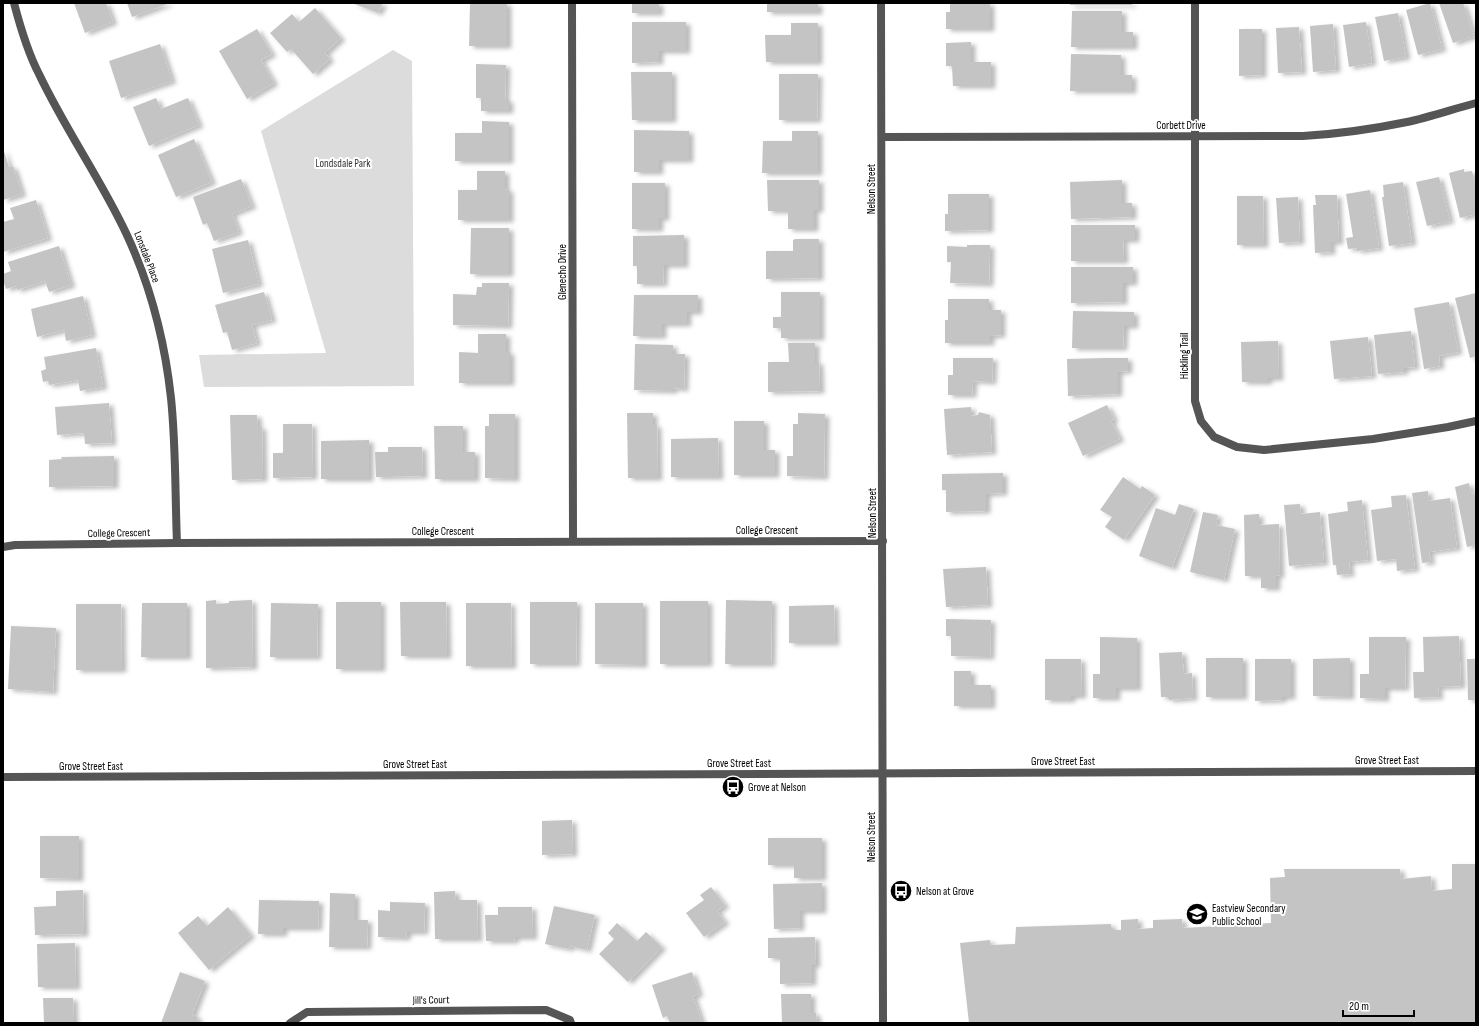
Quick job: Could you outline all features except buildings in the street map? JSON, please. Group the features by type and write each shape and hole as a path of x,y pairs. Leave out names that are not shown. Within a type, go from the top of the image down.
{"street":[{"name":"Lonsdale Place","path":"14,3 38,72 72,138 102,188 126,234 144,277 156,318 171,398 174,438 177,543"},
{"name":"Glenecho Drive","path":"572,3 573,542"},
{"name":"Nelson Street","path":"881,3 883,1023"},
{"name":"Hickling Trail","path":"1195,3 1195,401 1201,421 1214,437 1237,447 1264,450 1373,439 1476,421"},
{"name":"Corbett Drive","path":"882,137 1303,136 1342,133 1409,122 1476,103"},
{"name":"College Crescent","path":"3,547 15,545 177,543 883,541"},
{"name":"Grove Street East","path":"3,777 1476,771"},
{"name":"Jill's Court","path":"290,1023 307,1012 546,1010 570,1020 571,1023"}],"green space":[{"name":"Londsdale Park","path":"393,50 412,61 414,386 204,387 199,355 326,353 261,131"}],"place":[{"name":"Grove at Nelson","path":"733,787"},
{"name":"Nelson at Grove","path":"901,891"},
{"name":"Eastview Secondary Public School","path":"1197,914"}]}
